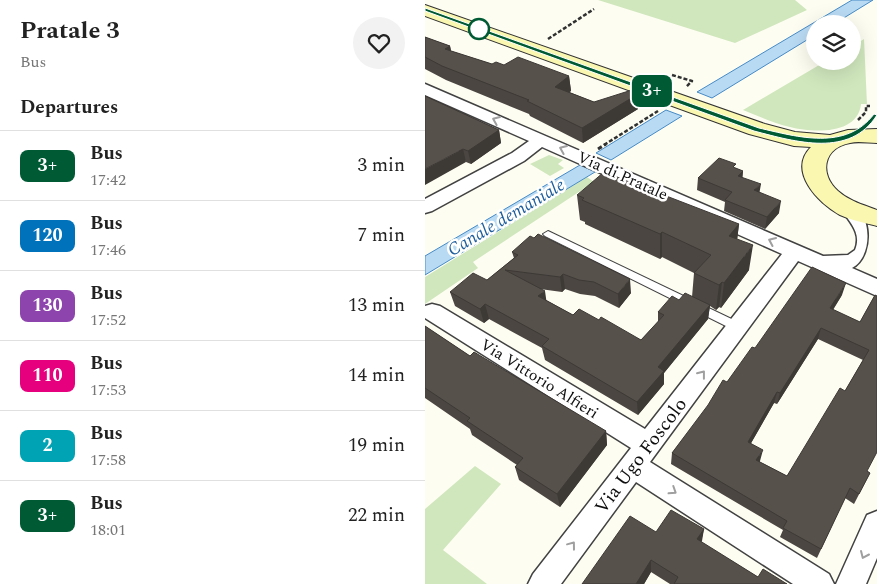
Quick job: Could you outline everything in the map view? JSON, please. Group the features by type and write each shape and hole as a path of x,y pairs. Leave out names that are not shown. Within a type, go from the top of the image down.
{"main road":[{"path":"425,10 757,129 794,139 841,139 877,136"},
{"path":"815,179 812,167 815,156 823,147 868,126 877,115"},
{"path":"757,129 796,150 807,162 815,179 829,197 851,210 877,218"}],"street":[{"name":"Via di Pratale","path":"427,92 541,140 588,156 605,167 877,288"},
{"path":"425,207 517,157 541,140"},
{"name":"Via di Pratale","path":"821,263 851,262 858,260 867,252 870,244 869,231 863,220 851,210"},
{"name":"Via Ugo Foscolo","path":"543,584 795,251"},
{"name":"Via Vittorio Alfieri","path":"433,312 640,455 819,584"},
{"path":"851,584 877,525"}],"lane":[{"path":"548,234 738,328"}],"path":[{"path":"542,43 594,9"},
{"path":"672,75 692,81 681,91"},
{"path":"588,156 657,113 661,107"}],"green space":[{"path":"598,0 795,0 807,10 735,43"},
{"path":"864,39 867,104 861,104 858,114 852,122 822,131 800,129 743,110 811,70 861,70 861,41"},
{"path":"549,155 563,160 558,164 564,168 550,176 530,164"},
{"path":"587,177 594,182 473,262 478,268 425,304 425,277"},
{"path":"475,466 501,484 443,550 487,584 425,584 425,509"}],"water":[{"path":"852,0 873,0 849,15 827,15"},
{"path":"806,27 806,41 712,98 697,92"},
{"path":"666,110 682,116 611,160 596,153"},
{"name":"Canale demaniale","path":"580,165 595,172 425,275 425,256"}],"building":[{"path":"425,37 450,46 445,49 492,64 496,62 504,65 518,57 569,76 555,87 594,102 635,89 638,94 582,128 527,101 529,100 442,66 425,57"},
{"path":"425,96 499,130 468,151 463,149 425,169"},
{"path":"719,158 736,164 733,167 743,171 738,176 761,184 754,190 781,201 767,217 725,200 732,192 698,178"},
{"path":"604,172 739,224 729,236 753,245 724,283 722,282 719,285 694,273 711,255 662,232 660,234 582,200 584,198 577,195"},
{"path":"538,234 630,279 618,294 594,282 579,280 563,274 560,277 505,270 545,291 538,296 573,315 579,309 599,320 601,317 641,340 664,315 658,312 672,296 679,300 685,293 710,305 658,367 664,371 637,402 542,346 549,339 485,304 480,309 450,292 473,273 487,280 518,255 512,252 530,236 534,238"},
{"path":"812,267 846,283 830,308 860,322 875,295 877,296 877,452 867,471 870,473 859,494 850,488 821,549 783,528 787,521 672,453 708,405 723,380 727,382 752,347 755,348","holes":["821,328 869,350 845,391 840,388 787,476 756,460 763,450 748,442 777,392 780,393"]},
{"path":"425,326 470,356 474,352 606,431 557,494 515,467 523,458 467,421 470,418 425,388"},
{"path":"671,510 704,529 697,539 758,577 763,569 787,584 674,584 678,577 651,560 636,584 582,584 630,516 656,532"}],"bus line":[{"name":"3+","path":"425,10 757,129 794,139 832,142 859,132 871,123 877,115"}]}
